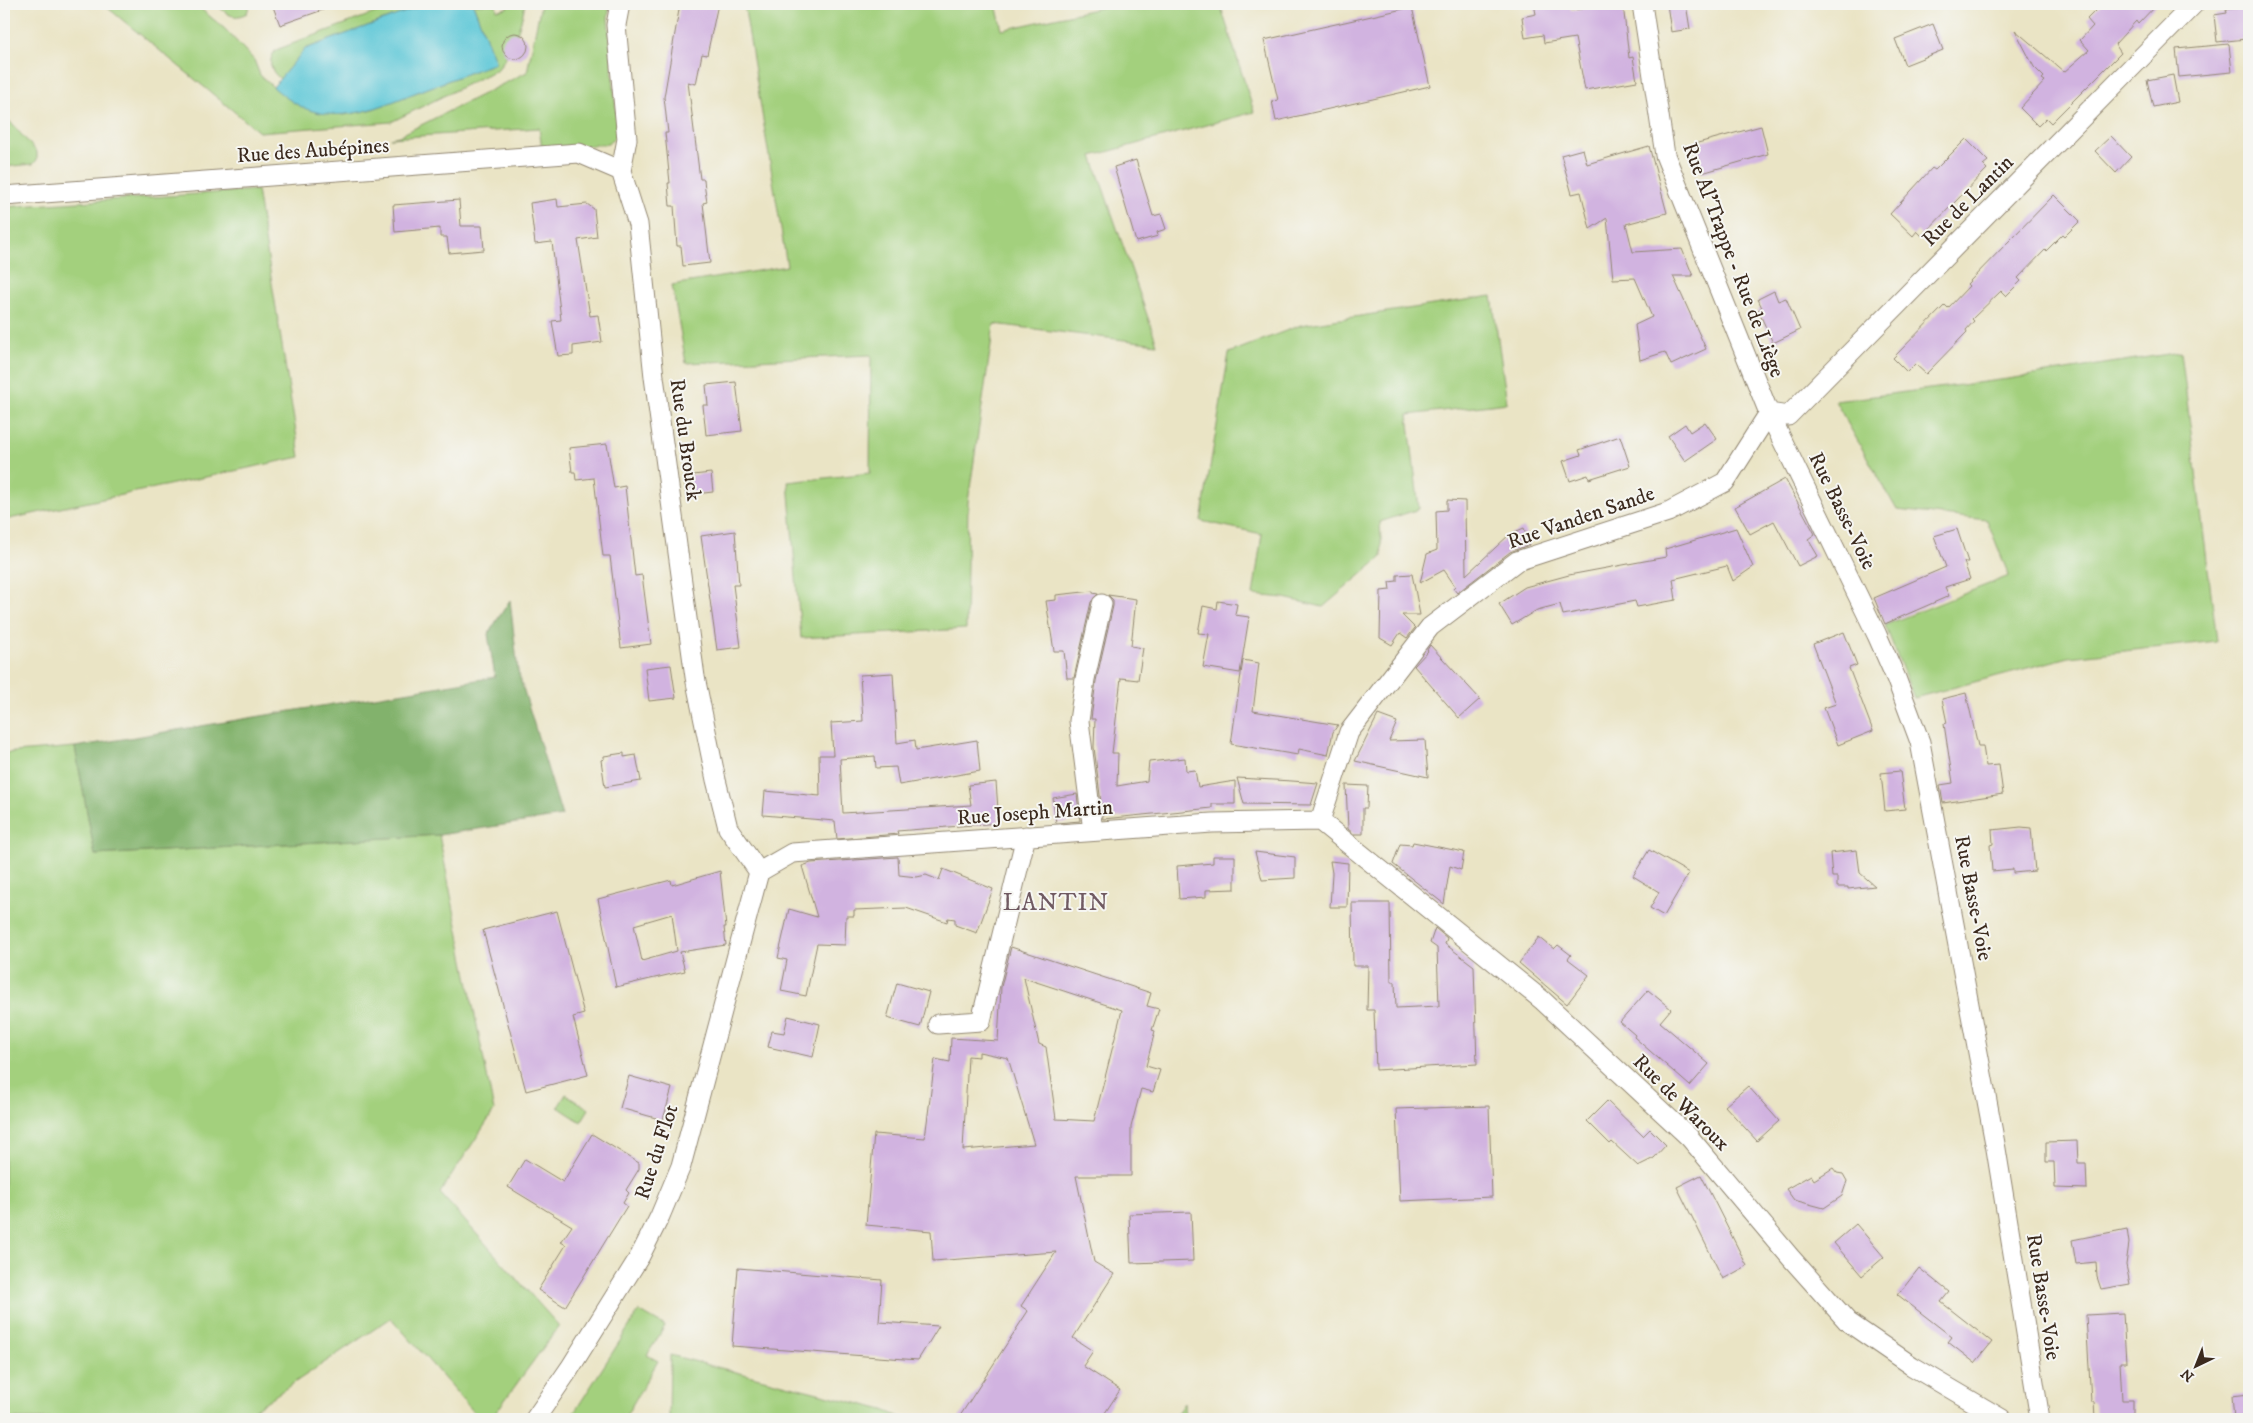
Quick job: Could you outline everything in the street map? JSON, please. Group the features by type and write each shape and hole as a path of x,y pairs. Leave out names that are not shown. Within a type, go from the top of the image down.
{"street":[{"name":"Rue du Brouck","path":"620,4 616,25 627,139 621,172 638,224 654,377 695,678 728,828 759,872"},
{"name":"Rue Al'Trappe - Rue de Liège","path":"1642,4 1665,155 1769,413"},
{"name":"Rue de Lantin","path":"1769,413 1788,416 2194,4"},
{"name":"Rue des Aubépines","path":"4,196 579,153 621,172"},
{"name":"Rue Vanden Sande","path":"1320,822 1349,732 1430,627 1517,560 1668,512 1725,482 1769,413"},
{"name":"Rue Basse-Voie","path":"1769,413 1877,635 1896,678 1920,742 1996,1149 2040,1419"},
{"path":"1093,831 1079,721 1085,679 1102,604"},
{"name":"Rue Joseph Martin","path":"759,872 792,853 1212,822 1320,822"},
{"name":"Rue de Waroux","path":"1320,822 1542,1000 1689,1137 1791,1258 1848,1322 1912,1366 2002,1419"},
{"path":"938,1024 981,1021 1026,836"},
{"name":"Rue du Flot","path":"535,1419 640,1256 660,1216 681,1166 759,872"}],"green space":[{"path":"103,4 195,4 225,29 254,60 260,75 273,87 296,104 316,112 344,115 370,110 495,63 473,4 496,4 497,10 507,8 507,4 525,4 515,38 498,69 391,122 259,132"},
{"path":"215,4 250,4 247,13 233,16"},
{"path":"398,4 427,4 305,49 280,79 272,69 271,58 276,50"},
{"path":"541,4 610,4 608,18 617,123 616,136 608,144 542,149 539,128 390,138 399,136 527,72"},
{"path":"744,4 996,4 1002,30 1117,4 1220,4 1254,112 1092,156 1157,344 994,324 968,502 966,629 801,638 788,482 870,473 871,355 686,363 672,285 787,266"},
{"path":"4,115 37,152 37,160 33,164 4,167"},
{"path":"257,190 300,457 4,520 4,207"},
{"path":"1492,296 1507,403 1408,415 1419,509 1380,522 1382,557 1323,607 1284,598 1253,595 1262,534 1201,521 1229,353 1301,325"},
{"path":"2181,352 2217,641 2069,657 1914,698 1885,625 2009,576 1987,520 1897,510 1835,401 2008,379"},
{"path":"510,600 518,671 562,816 439,835 95,855 75,747 495,677 488,634"},
{"path":"75,747 95,855 439,835 494,1111 440,1193 559,1326 491,1419 480,1419 391,1318 240,1419 4,1419 4,753"},
{"path":"566,1094 589,1109 581,1122 558,1107"},
{"path":"639,1311 665,1326 647,1355 658,1361 624,1419 570,1419"},
{"path":"670,1355 884,1410 904,1419 669,1419"},
{"path":"1184,1403 1185,1419 1173,1419"}],"water":[{"path":"427,4 473,4 496,63 382,106 356,113 330,114 316,112 298,105 273,87 305,49"}],"building":[{"path":"272,4 333,4 334,6 280,25"},
{"path":"680,4 718,4 707,55 702,54 696,84 688,82 700,179 704,179 707,202 703,203 710,263 683,266 681,246 677,246 674,206 670,206 668,183 670,183 665,133 668,133 664,97"},
{"path":"1534,4 1570,4 1571,10 1623,4 1629,58 1633,57 1637,81 1585,90 1575,38 1544,43 1543,35 1525,38 1522,17 1536,14"},
{"path":"1667,4 1686,4 1690,29 1671,32"},
{"path":"2102,4 2157,4 2138,24 2136,21 2115,44 2121,53 2051,123 2046,118 2038,126 2020,108 2045,81 2042,79 2044,77 2034,67 2015,30 2064,72 2089,50 2080,40 2093,26 2087,19"},
{"path":"1412,7 1430,86 1276,121 1272,101 1278,100 1264,40"},
{"path":"2249,8 2249,33 2245,34 2246,39 2217,42 2214,15 2227,13 2226,9"},
{"path":"1933,24 1943,50 1905,65 1895,39"},
{"path":"515,33 524,37 528,46 524,55 515,59 506,55 502,46 506,37"},
{"path":"2229,44 2232,72 2179,77 2176,49"},
{"path":"2173,75 2178,102 2153,107 2147,80"},
{"path":"1761,126 1768,154 1702,173 1694,144"},
{"path":"2111,136 2131,157 2116,173 2095,151"},
{"path":"1966,139 1988,161 1983,165 1987,169 1922,236 1917,231 1913,236 1890,214 1932,168 1935,170"},
{"path":"1649,146 1667,213 1626,224 1633,252 1682,249 1693,276 1673,276 1706,349 1671,365 1665,352 1640,360 1635,325 1652,317 1635,278 1613,279 1607,218 1590,229 1581,192 1572,194 1561,155 1583,149 1587,164"},
{"path":"1136,160 1153,216 1161,214 1166,229 1157,232 1158,236 1136,242 1114,167"},
{"path":"2054,195 2080,221 2065,236 2063,234 2045,250 2018,278 2021,281 2006,296 2001,291 1972,319 1974,321 1966,330 1967,332 1926,374 1915,364 1907,372 1893,358 1945,305 1948,308 1969,286 1967,284"},
{"path":"557,199 558,207 587,204 594,209 597,237 578,240 590,316 598,315 602,342 573,346 573,355 558,356 552,321 561,320 552,242 535,244 530,203"},
{"path":"459,200 461,226 482,226 484,250 449,253 447,237 440,237 440,228 395,232 393,205"},
{"path":"1774,291 1778,301 1786,298 1800,330 1773,343 1758,310 1762,308 1758,299"},
{"path":"736,382 742,431 706,435 703,405 708,405 706,385"},
{"path":"1705,422 1717,439 1685,461 1668,436 1685,424 1690,432"},
{"path":"1620,436 1630,466 1589,479 1588,475 1570,481 1563,461 1581,455 1579,450"},
{"path":"607,444 614,488 625,486 635,576 642,575 651,644 621,648 610,556 603,556 594,478 576,480 575,472 572,472 569,448"},
{"path":"711,473 713,492 686,495 684,476"},
{"path":"1785,479 1815,534 1808,539 1818,556 1798,566 1774,521 1750,534 1735,507"},
{"path":"1447,500 1465,501 1466,575 1510,534 1524,528 1529,545 1510,552 1457,593 1453,588 1455,586 1444,570 1420,583 1427,554 1437,550 1436,511 1447,510"},
{"path":"1736,528 1753,567 1733,581 1727,566 1673,579 1676,600 1637,607 1635,601 1563,615 1560,604 1537,610 1512,625 1499,604 1525,587 1569,575 1666,557 1665,549"},
{"path":"1957,529 1968,562 1964,562 1970,579 1945,587 1949,596 1885,624 1874,598 1946,567 1934,536"},
{"path":"735,531 739,585 733,585 741,647 717,650 701,536"},
{"path":"1412,574 1420,615 1402,615 1415,628 1407,638 1400,633 1392,645 1380,638 1381,591 1390,590 1389,582 1397,581 1397,575"},
{"path":"1093,591 1093,593 1098,594 1091,602 1074,678 1067,678 1064,651 1054,651 1046,601 1056,600 1056,595"},
{"path":"1108,595 1136,599 1131,646 1143,648 1138,680 1121,678 1112,753 1118,753 1117,786 1147,781 1149,762 1185,758 1186,771 1195,770 1198,787 1235,781 1235,804 1212,804 1212,808 1103,819 1094,747 1095,719 1091,719 1096,681 1113,606 1113,600"},
{"path":"1218,601 1237,604 1235,615 1249,617 1240,673 1203,667 1209,634 1198,633 1203,606 1217,609"},
{"path":"1844,632 1857,665 1849,668 1873,731 1838,745 1824,708 1836,704 1813,644"},
{"path":"1430,645 1480,699 1459,718 1414,666 1428,651"},
{"path":"1243,660 1259,663 1253,711 1338,725 1333,732 1328,755 1299,749 1298,755 1231,744"},
{"path":"671,665 676,698 649,701 645,668"},
{"path":"893,673 897,743 915,740 916,750 977,740 980,771 899,785 896,767 876,768 875,756 840,759 843,813 971,805 968,785 996,782 999,823 897,831 898,834 837,839 835,821 763,815 765,791 820,796 819,755 833,755 831,723 863,721 860,675"},
{"path":"1966,693 1978,746 1983,746 1986,766 1999,765 2003,794 1943,803 1940,785 1953,783 1944,724 1947,723 1942,699"},
{"path":"1378,715 1397,722 1389,741 1425,740 1428,777 1355,761"},
{"path":"624,753 624,757 636,755 641,781 605,787 601,760 604,759 604,756"},
{"path":"1900,771 1905,809 1885,811 1881,773"},
{"path":"1237,778 1318,783 1311,805 1244,804"},
{"path":"1346,785 1368,786 1367,808 1363,808 1363,834 1354,834 1348,829"},
{"path":"1077,794 1080,821 1056,823 1053,798"},
{"path":"2021,827 2031,828 2035,871 2013,873 2013,869 1992,871 1990,845 1993,844 1992,830"},
{"path":"1413,842 1464,852 1461,870 1450,866 1444,904 1393,864 1400,844 1412,845"},
{"path":"1649,850 1689,873 1664,916 1650,908 1659,892 1633,876"},
{"path":"1857,850 1860,873 1875,886 1848,889 1848,887 1837,887 1837,877 1832,877 1830,853"},
{"path":"1255,852 1295,857 1295,878 1262,880"},
{"path":"1213,856 1235,856 1235,889 1206,890 1206,897 1179,899 1177,866 1213,863"},
{"path":"898,857 899,875 917,877 926,875 939,880 943,869 993,889 977,933 955,925 955,919 948,918 947,922 906,908 854,910 854,916 846,916 845,945 817,944 806,996 781,991 787,960 778,958 789,909 817,917 802,866 811,863"},
{"path":"1330,861 1348,863 1347,907 1330,907 1332,873"},
{"path":"720,871 726,945 680,952 685,971 616,987 598,899 671,880 672,885","holes":["672,914 677,951 642,961 634,925"]},
{"path":"1352,903 1390,903 1391,982 1395,982 1396,1008 1439,1006 1437,948 1430,943 1435,928 1447,938 1445,944 1474,966 1477,1064 1376,1070 1374,1010 1367,1010 1368,966 1353,966"},
{"path":"557,911 584,1014 573,1017 588,1075 526,1091 483,930"},
{"path":"1539,937 1554,949 1558,945 1571,955 1568,959 1589,975 1567,1004 1519,963"},
{"path":"1011,947 1151,993 1147,1006 1159,1009 1152,1030 1155,1031 1146,1066 1160,1070 1153,1092 1141,1089 1131,1127 1131,1176 1076,1176 1094,1262 1114,1274 1073,1338 1093,1351 1083,1366 1120,1390 1101,1419 958,1419 1028,1311 1021,1306 1056,1252 933,1261 931,1231 866,1225 874,1134 925,1138 935,1059 950,1062 951,1038 998,1041 1001,987","holes":["1024,978 1122,1010 1094,1121 1056,1119 1046,1047 1039,1044","979,1052 1008,1058 1034,1144 963,1150 968,1056 979,1057"]},
{"path":"897,983 929,992 920,1027 887,1018"},
{"path":"1648,990 1671,1009 1660,1022 1709,1064 1690,1086 1634,1037 1635,1035 1620,1022"},
{"path":"788,1016 820,1024 813,1057 768,1047 772,1031 784,1033"},
{"path":"629,1076 672,1088 663,1120 620,1108"},
{"path":"1748,1086 1779,1121 1757,1141 1725,1106"},
{"path":"1607,1101 1643,1136 1650,1129 1666,1145 1654,1158 1638,1166 1612,1142 1610,1144 1587,1121"},
{"path":"1489,1106 1492,1197 1400,1201 1396,1109"},
{"path":"592,1134 639,1163 639,1169 626,1190 629,1193 623,1203 627,1206 565,1307 538,1290 566,1245 561,1242 572,1226 508,1187 525,1159 563,1182"},
{"path":"2077,1141 2078,1163 2086,1163 2087,1189 2055,1188 2054,1162 2046,1162 2046,1142"},
{"path":"1833,1168 1837,1173 1843,1174 1847,1181 1842,1196 1824,1208 1794,1200 1786,1189 1811,1175 1814,1180"},
{"path":"1701,1175 1747,1266 1723,1279 1677,1187"},
{"path":"1191,1212 1193,1261 1131,1263 1129,1214"},
{"path":"1856,1224 1884,1257 1862,1276 1834,1243"},
{"path":"2127,1229 2129,1243 2126,1265 2130,1284 2101,1289 2097,1277 2096,1262 2076,1264 2072,1240"},
{"path":"738,1268 882,1280 879,1322 939,1326 918,1360 732,1346"},
{"path":"1919,1268 1949,1292 1941,1302 1992,1342 1975,1363 1948,1342 1952,1337 1898,1295"},
{"path":"2123,1313 2126,1362 2120,1362 2122,1400 2133,1400 2133,1419 2095,1419 2094,1402 2091,1402 2086,1315"},
{"path":"2249,1394 2249,1419 2234,1419 2232,1396"}],"district":[{"name":"LANTIN","path":"1056,903"}]}
